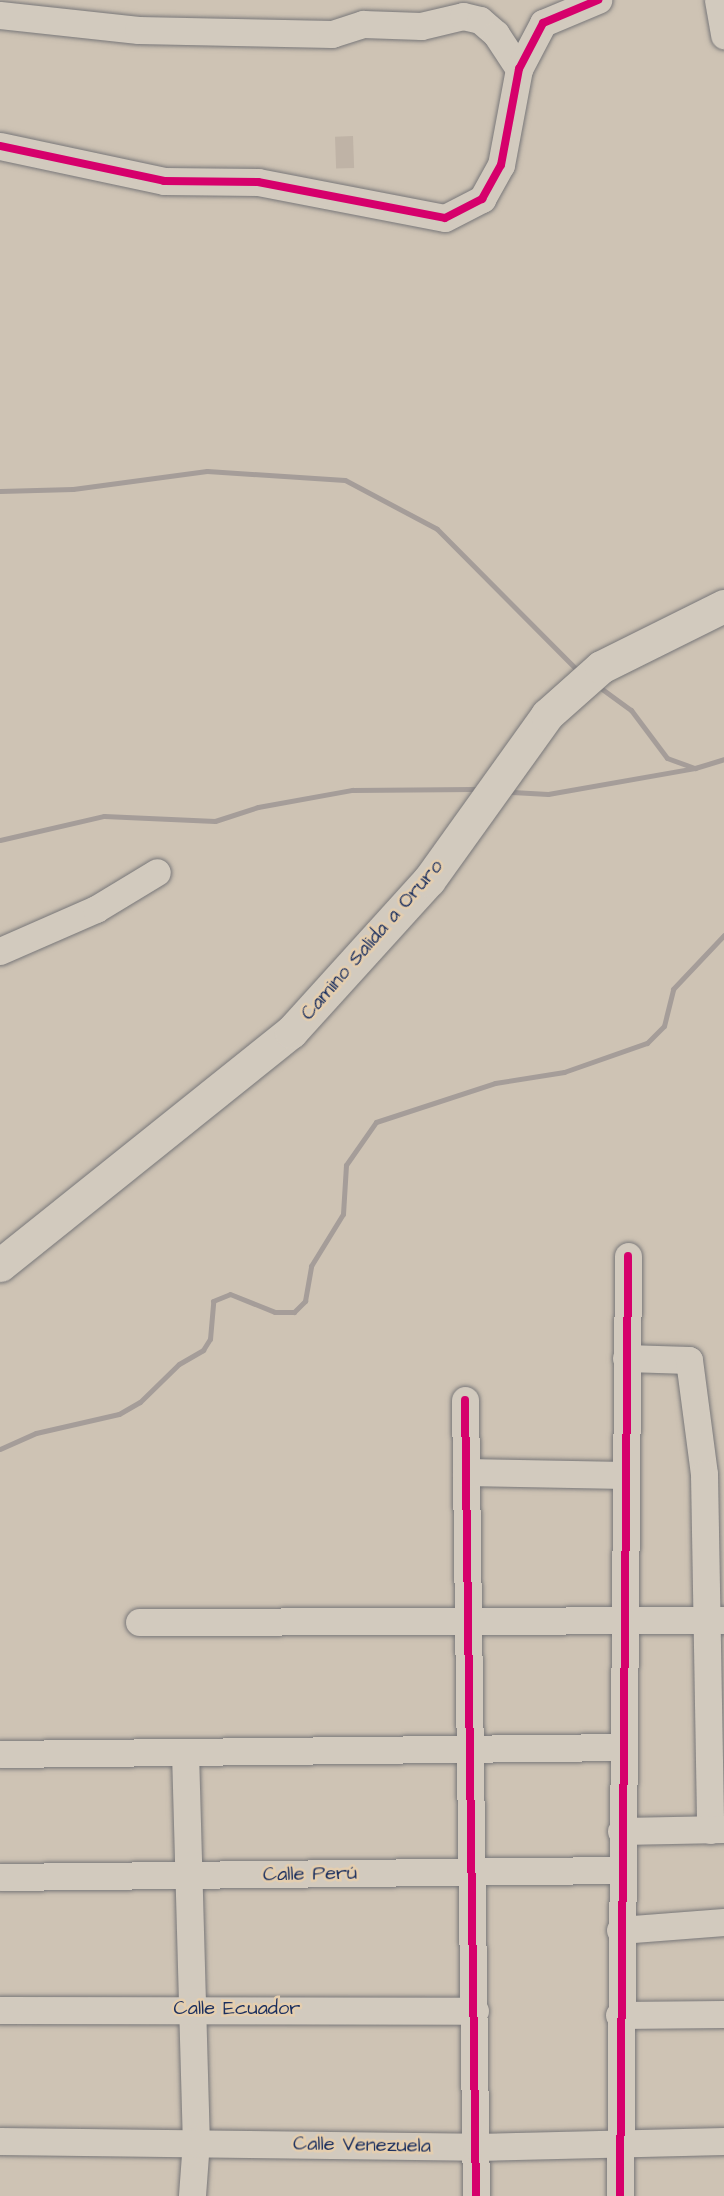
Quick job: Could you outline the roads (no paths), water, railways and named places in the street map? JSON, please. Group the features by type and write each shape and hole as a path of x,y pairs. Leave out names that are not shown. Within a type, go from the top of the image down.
{"highway":[{"name":"Camino Salida a Oruro","path":"0,1264 291,1032 429,880 547,715 601,667 724,606"}],"street":[{"path":"0,146 164,181 258,182 445,218 482,199 501,165 519,69 543,23 598,0"},
{"path":"718,0 724,35"},
{"path":"0,15 138,30 332,34 363,24 421,26 463,16 480,20 495,34 519,69"},
{"path":"0,951 96,909 157,872"},
{"path":"620,2196 622,2143 619,2015 628,1256"},
{"path":"621,1832 717,1830 715,1620 704,1474 689,1360 626,1358"},
{"path":"465,1400 466,1620 476,2196"},
{"path":"465,1472 625,1475"},
{"path":"139,1622 715,1620"},
{"path":"0,1754 622,1747"},
{"path":"185,1752 189,2007 196,2141 192,2196"},
{"name":"Calle Perú","path":"0,1877 621,1870"},
{"path":"620,1930 724,1922"},
{"name":"Calle Ecuador","path":"0,2010 189,2007 474,2011"},
{"path":"619,2015 724,2014"},
{"name":"Calle Venezuela","path":"0,2141 196,2141 476,2147 724,2141"}],"waterway":[{"path":"0,491 73,489 207,471 345,480 437,529 579,672"},
{"path":"602,689 631,710 667,758 695,768 724,759"},
{"path":"512,792 548,794 695,768"},
{"path":"0,840 104,816 215,821 258,807 352,790 474,789"},
{"path":"0,1449 36,1433 119,1414 140,1402 179,1364 203,1350 210,1339 213,1301 230,1294 275,1312 294,1312 305,1301 311,1266 343,1214 346,1165 376,1122 495,1083 564,1072 647,1043 664,1026 673,989 724,935"}]}
